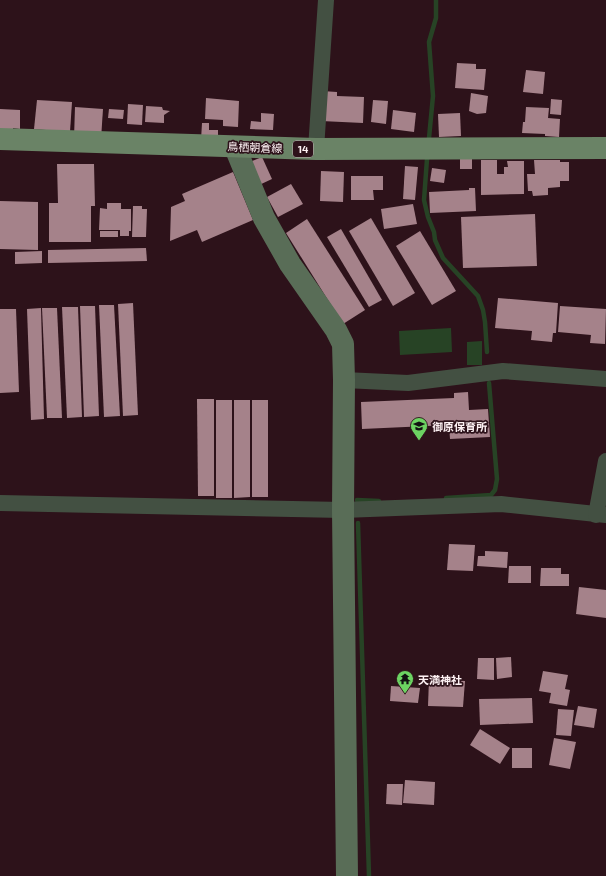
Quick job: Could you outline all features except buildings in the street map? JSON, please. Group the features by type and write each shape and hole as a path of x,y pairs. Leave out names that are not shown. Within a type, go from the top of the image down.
{"main road":[{"name":"鳥栖朝倉線","path":"0,139 316,150 606,148"}],"street":[{"path":"316,150 326,0"},
{"path":"235,147 264,218 290,264 336,330 343,344 343,510 347,876"},
{"path":"344,380 408,383 503,371 606,379"},
{"path":"0,503 343,510 501,504 601,515 606,461"}],"shaded area":[{"path":"451,328 452,352 400,355 399,331"},
{"path":"482,341 482,365 467,365 467,342"}],"waterway":[{"path":"429,138 433,96 429,42 436,18 436,0"},
{"path":"427,159 424,200 435,240 443,258 478,296 485,322 487,352"},
{"path":"446,498 491,495 495,490 497,479 489,383"},
{"path":"357,500 379,501"},
{"path":"358,523 369,876"}],"place":[{"name":"御原保育所","path":"419,441"},
{"name":"天満神社","path":"405,694"}]}
